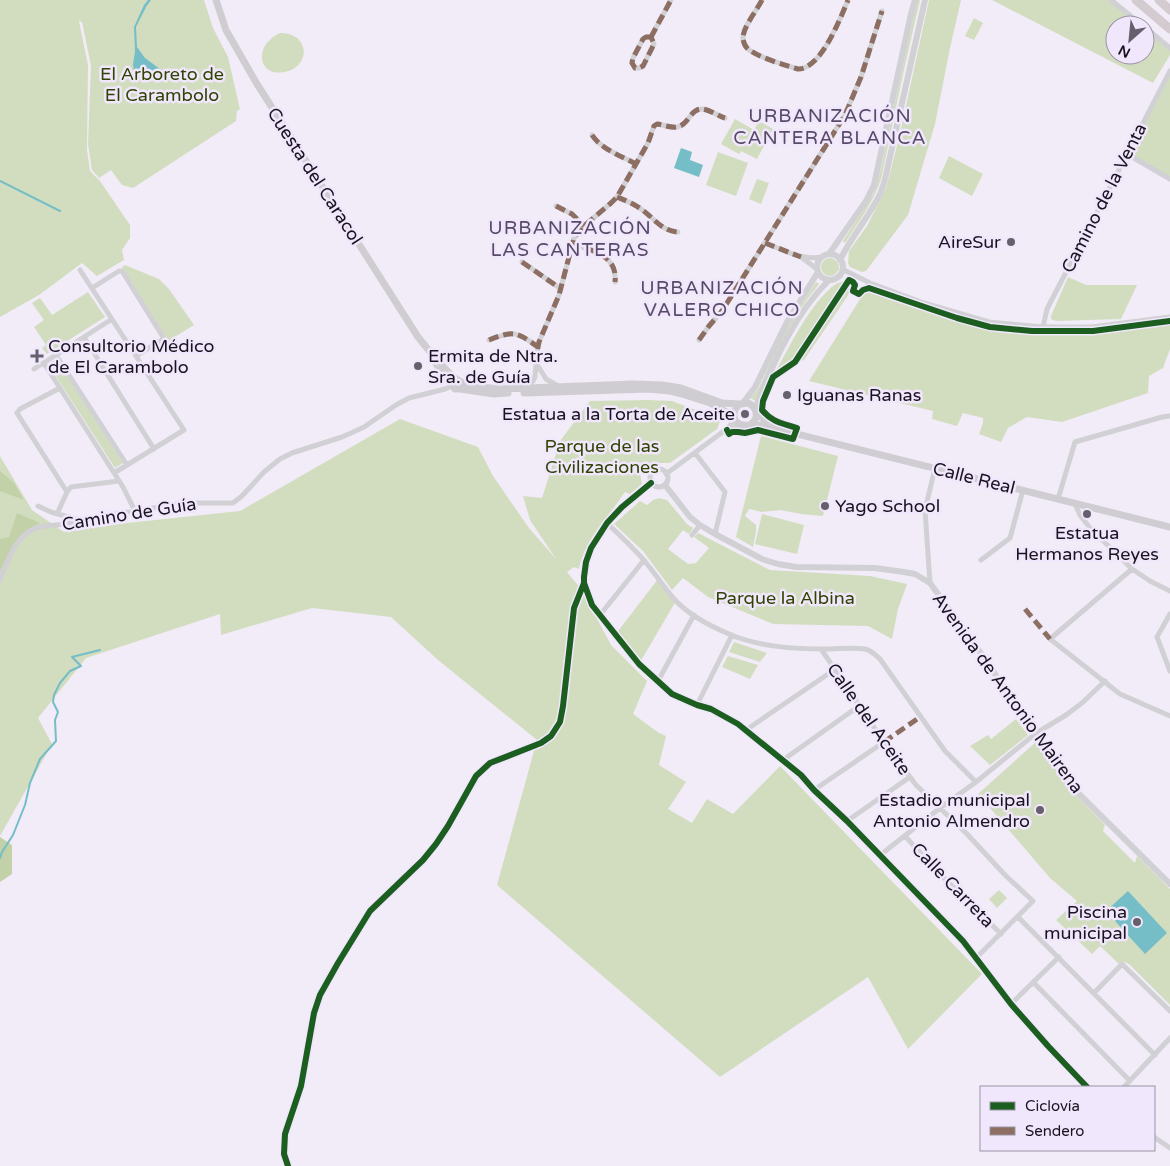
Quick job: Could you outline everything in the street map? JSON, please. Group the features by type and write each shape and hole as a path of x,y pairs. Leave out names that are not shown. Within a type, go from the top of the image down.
{"highway":[{"path":"1131,0 1154,15"},
{"path":"1136,0 1154,15"},
{"path":"1159,0 1170,10"},
{"path":"1155,16 1170,29"}],"main road":[{"name":"Cuesta del Caracol","path":"216,0 226,30 257,84 404,316 456,385"},
{"path":"456,385 500,389 559,386 662,385 681,388 722,403 748,404 756,412 755,420 747,425 738,424 734,418 710,403 670,391 648,389 494,394 456,385"},
{"path":"734,418 735,410 741,404"},
{"name":"Calle Real","path":"756,412 778,430"},
{"name":"Calle Real","path":"747,425 761,425 1170,527"}],"street":[{"path":"651,37 671,0"},
{"path":"762,0 746,28 743,38 744,44 754,53 798,69 808,66 821,52 836,28 848,0"},
{"path":"741,404 755,387 787,322 817,270 818,262 826,256 866,201 874,185 915,0"},
{"path":"756,412 782,348 799,318 820,289 829,280 839,276 842,269 840,260 845,250 880,194 925,0"},
{"path":"1111,0 1130,15"},
{"path":"699,340 722,312 845,114 861,76 882,10"},
{"path":"1155,35 1170,48"},
{"path":"651,37 654,42 653,47 643,66 635,68 632,63 633,58 643,39 651,37"},
{"name":"Camino de la Venta","path":"1043,327 1048,307 1170,71"},
{"path":"523,388 533,382 535,377 538,347 544,328 557,301 572,244 584,226 617,197 648,143 654,126 657,124 673,127 681,126 693,112 700,109 725,118"},
{"path":"592,134 601,145 636,164"},
{"path":"1126,154 1170,179"},
{"path":"617,197 641,209 664,229 678,232"},
{"path":"556,206 572,214 584,226"},
{"path":"765,243 801,257 814,259 826,256 837,257 840,260"},
{"path":"572,244 594,251 605,257 615,269 615,282"},
{"path":"801,257 817,270 822,278 829,280"},
{"path":"522,262 560,289"},
{"path":"842,269 870,283 924,303 989,322 1043,327 1092,327 1170,317"},
{"path":"80,270 184,430 114,474"},
{"path":"92,288 119,270 122,271 163,337 162,340 136,356"},
{"path":"34,369 112,319"},
{"path":"489,340 508,334 516,334 523,336 538,347"},
{"path":"84,337 154,449"},
{"path":"56,355 127,465"},
{"path":"44,362 119,481 134,511"},
{"path":"537,364 546,379 559,386"},
{"name":"Camino de Guía","path":"0,580 14,548 23,536 41,526 68,525 79,520 184,503 233,502 242,496 280,458 342,437 364,427 409,398 456,385"},
{"path":"60,388 20,409 18,415 67,492"},
{"path":"1058,499 1075,442 1170,416"},
{"path":"666,474 728,428 734,418"},
{"path":"728,428 747,425"},
{"path":"695,453 725,492 715,534"},
{"path":"930,583 925,510 935,468"},
{"path":"661,470 666,474 668,480 665,485 654,486 650,480 653,472 661,470"},
{"path":"57,514 67,492 73,486 119,481"},
{"path":"652,483 622,507 607,523 591,548 586,562 584,583 592,605 639,664 672,694 711,709 738,724 801,775 962,941 1054,1053 1087,1086"},
{"name":"Avenida de Antonio Mairena","path":"665,485 690,517 700,525 762,559 796,567 885,569 915,574 930,583 1073,788 1170,884"},
{"path":"981,560 1010,538 1023,490"},
{"path":"1075,504 1080,515 1090,528 1132,569 1170,592"},
{"path":"38,506 79,520"},
{"path":"607,523 644,560 676,601 714,627 732,635 777,647 865,649 873,653 880,659 945,751 976,782"},
{"path":"692,535 700,525"},
{"path":"600,615 644,560"},
{"path":"1132,569 1050,639 1120,694 1170,716"},
{"path":"288,1166 284,1154 284,1134 302,1086 314,1013 320,995 370,911 423,860 436,844 476,776 490,763 541,743 551,736 560,722 574,608 584,583"},
{"path":"1170,614 1157,636 1170,671"},
{"path":"658,681 694,615"},
{"path":"697,705 732,635"},
{"name":"Calle del Aceite","path":"821,649 884,742 916,785 1033,902 1018,917"},
{"path":"746,730 834,670"},
{"path":"879,856 1035,734 1077,707 1105,681"},
{"path":"783,760 859,706"},
{"path":"814,790 884,742"},
{"path":"847,821 910,777"},
{"name":"Calle Carreta","path":"905,836 933,867 1001,934"},
{"path":"976,958 1018,917 1155,1055"},
{"path":"1012,1004 1059,957"},
{"path":"1094,993 1122,964 1170,1011"},
{"path":"1034,983 1130,1081"},
{"path":"1125,1086 1170,1038"},
{"path":"1155,1138 1170,1148"}],"green space":[{"name":"El Arboreto de El Carambolo","path":"0,0 204,0 213,28 228,57 240,109 237,111 236,121 133,188 122,185 111,170 99,178 92,170 88,144 91,66 82,22 79,21 88,65 87,150 90,171 100,181 130,225 130,238 122,250 124,260 97,276 82,263 39,295 0,317"},
{"path":"917,0 920,0 881,179 870,204 845,243 843,241 874,193 880,173"},
{"path":"929,0 961,0 935,124 908,215 866,271 862,272 850,267 848,263 849,251 867,226 886,188 899,138"},
{"path":"992,0 1111,0 1130,15 1105,15 1105,58"},
{"path":"974,18 983,23 974,40 965,36"},
{"path":"280,33 298,39 304,51 299,65 284,72 276,72 266,67 263,63 262,55 267,43"},
{"path":"1155,35 1170,48 1170,55 1153,83 1118,65 1155,65"},
{"path":"1170,71 1170,179 1127,154"},
{"path":"735,119 754,130 759,121 773,129 757,159 741,151 739,154 721,144"},
{"path":"718,152 748,163 736,196 706,185"},
{"path":"949,156 983,174 972,196 939,178"},
{"path":"757,179 769,183 761,204 749,199"},
{"path":"826,258 834,258 839,263 837,274 826,276 821,271 821,263"},
{"path":"125,265 159,279 169,289 194,325 168,341 122,267"},
{"path":"1068,277 1086,285 1137,285 1121,319 1056,321 1051,319 1051,316"},
{"path":"847,279 853,284 847,297 804,360 777,369 816,304 833,286"},
{"path":"816,282 819,284 799,311 776,355 756,401 750,398 761,383 785,330"},
{"path":"870,283 989,322 1079,326 1170,317 1170,349 1163,368 1149,376 1148,393 1062,422 1027,417 1008,428 1001,442 979,434 983,418 963,413 957,426 932,419 933,411 809,381"},
{"path":"88,292 105,317 47,354 42,348 46,345 34,327 44,320 32,303 40,298 52,315"},
{"path":"56,359 123,463 115,468 48,364"},
{"name":"Parque de las Civilizaciones","path":"590,401 672,401 706,414 715,413 722,416 717,429 670,463 657,463 650,466 646,464 640,473 642,484 630,494 625,492 586,547 579,569 574,567 567,572 581,589 611,645 647,681 633,714 666,736 659,765 686,782 668,809 692,823 707,799 733,814 780,766 982,974 908,1049 868,977 720,1077 497,885 537,740 438,660 391,617 312,608 221,635 220,614 86,658 38,718 52,744 0,836 0,456 32,510 64,532 240,511 400,419 478,447 493,476 529,528 556,559 530,520 523,496 542,498 560,441"},
{"path":"761,436 838,456 823,516 780,510 762,512 749,509 745,516 756,525 753,547 736,537"},
{"path":"0,471 14,483 24,500 0,491"},
{"name":"Parque la Albina","path":"659,498 667,500 687,524 693,528 689,534 683,530 668,549 688,564 696,563 709,548 694,537 698,533 770,570 870,576 907,584 898,609 892,639 868,626 773,624 708,597 683,578 672,590 643,551 614,524 640,501 647,505"},
{"path":"17,513 40,523 20,538 0,571 0,539 9,537"},
{"path":"762,514 804,525 797,554 755,544"},
{"path":"658,579 676,601 639,664 615,635"},
{"path":"734,642 767,653 760,662 729,652"},
{"path":"728,656 758,665 750,679 722,667"},
{"path":"1016,719 1028,735 990,765 970,746 988,735 991,739"},
{"path":"1037,741 1068,787 1105,825 1103,831 1135,863 1137,856 1170,889 1170,1005 1129,964 1122,961 1119,964 1100,946 1092,954 1056,920 1077,901 1050,878 978,794"},
{"path":"0,837 12,845 12,874 0,882"},
{"path":"999,890 1007,898 997,908 989,899"}],"water":[{"path":"148,0 151,0 136,27 137,47 145,58 164,72 161,76 146,70 134,72 134,27"},
{"path":"681,148 692,152 690,160 703,165 699,177 674,168"},
{"name":"Piscina municipal","path":"1128,891 1167,933 1145,954 1106,911"}],"waterway":[{"path":"0,181 60,211"},
{"path":"0,858 13,835 40,759 56,741 55,720 58,712 53,702 54,695 60,683 70,671 81,666 72,657 100,650"}],"marked path":[{"path":"651,37 671,0"},
{"path":"762,0 745,29 743,38 745,45 757,55 798,69 806,67 822,52 829,42 848,0"},
{"path":"699,340 722,311 845,115 861,77 882,11"},
{"path":"646,37 651,37 654,44 643,66 635,68 632,63 633,58 646,37"},
{"path":"537,364 539,342 559,295 574,238 584,226 617,197 648,143 654,126 657,124 672,127 681,126 699,109 725,118"},
{"path":"592,135 606,148 636,164"},
{"path":"617,197 638,207 666,229 678,232"},
{"path":"556,206 572,214 584,226"},
{"path":"765,243 801,257"},
{"path":"572,244 602,255 608,260 615,273 615,282"},
{"path":"522,262 561,289"},
{"path":"489,340 515,334 538,347"},
{"path":"1025,609 1050,639"},
{"path":"884,742 920,717"}],"cycle path":[{"path":"727,430 729,434 732,432 745,433 758,430 793,439 797,428 770,418 762,410 763,401 773,377 795,362 849,280 855,285 853,291 859,294 869,288 957,318 990,327 1032,331 1093,331 1170,321"},
{"path":"651,483 622,507 607,523 591,548 586,562 584,583 592,605 639,664 672,694 711,709 738,724 801,775 963,941 1011,1004 1086,1086"},
{"path":"288,1166 284,1154 285,1134 301,1086 314,1013 320,995 370,911 423,860 436,844 476,776 490,763 541,743 551,736 560,722 574,608 584,583"}],"place":[{"name":"AireSur","path":"1011,242"},
{"name":"Consultorio Médico de El Carambolo","path":"37,356"},
{"name":"Ermita de Ntra. Sra. de Guía","path":"418,366"},
{"name":"Iguanas Ranas","path":"787,395"},
{"name":"Estatua a la Torta de Aceite","path":"745,414"},
{"name":"Yago School","path":"825,506"},
{"name":"Estatua Hermanos Reyes","path":"1087,514"},
{"name":"Estadio municipal Antonio Almendro","path":"1040,810"},
{"name":"Piscina municipal","path":"1137,922"}],"district":[{"name":"URBANIZACIÓN CANTERA BLANCA","path":"830,126"},
{"name":"URBANIZACIÓN LAS CANTERAS","path":"570,238"},
{"name":"URBANIZACIÓN VALERO CHICO","path":"722,298"}]}
